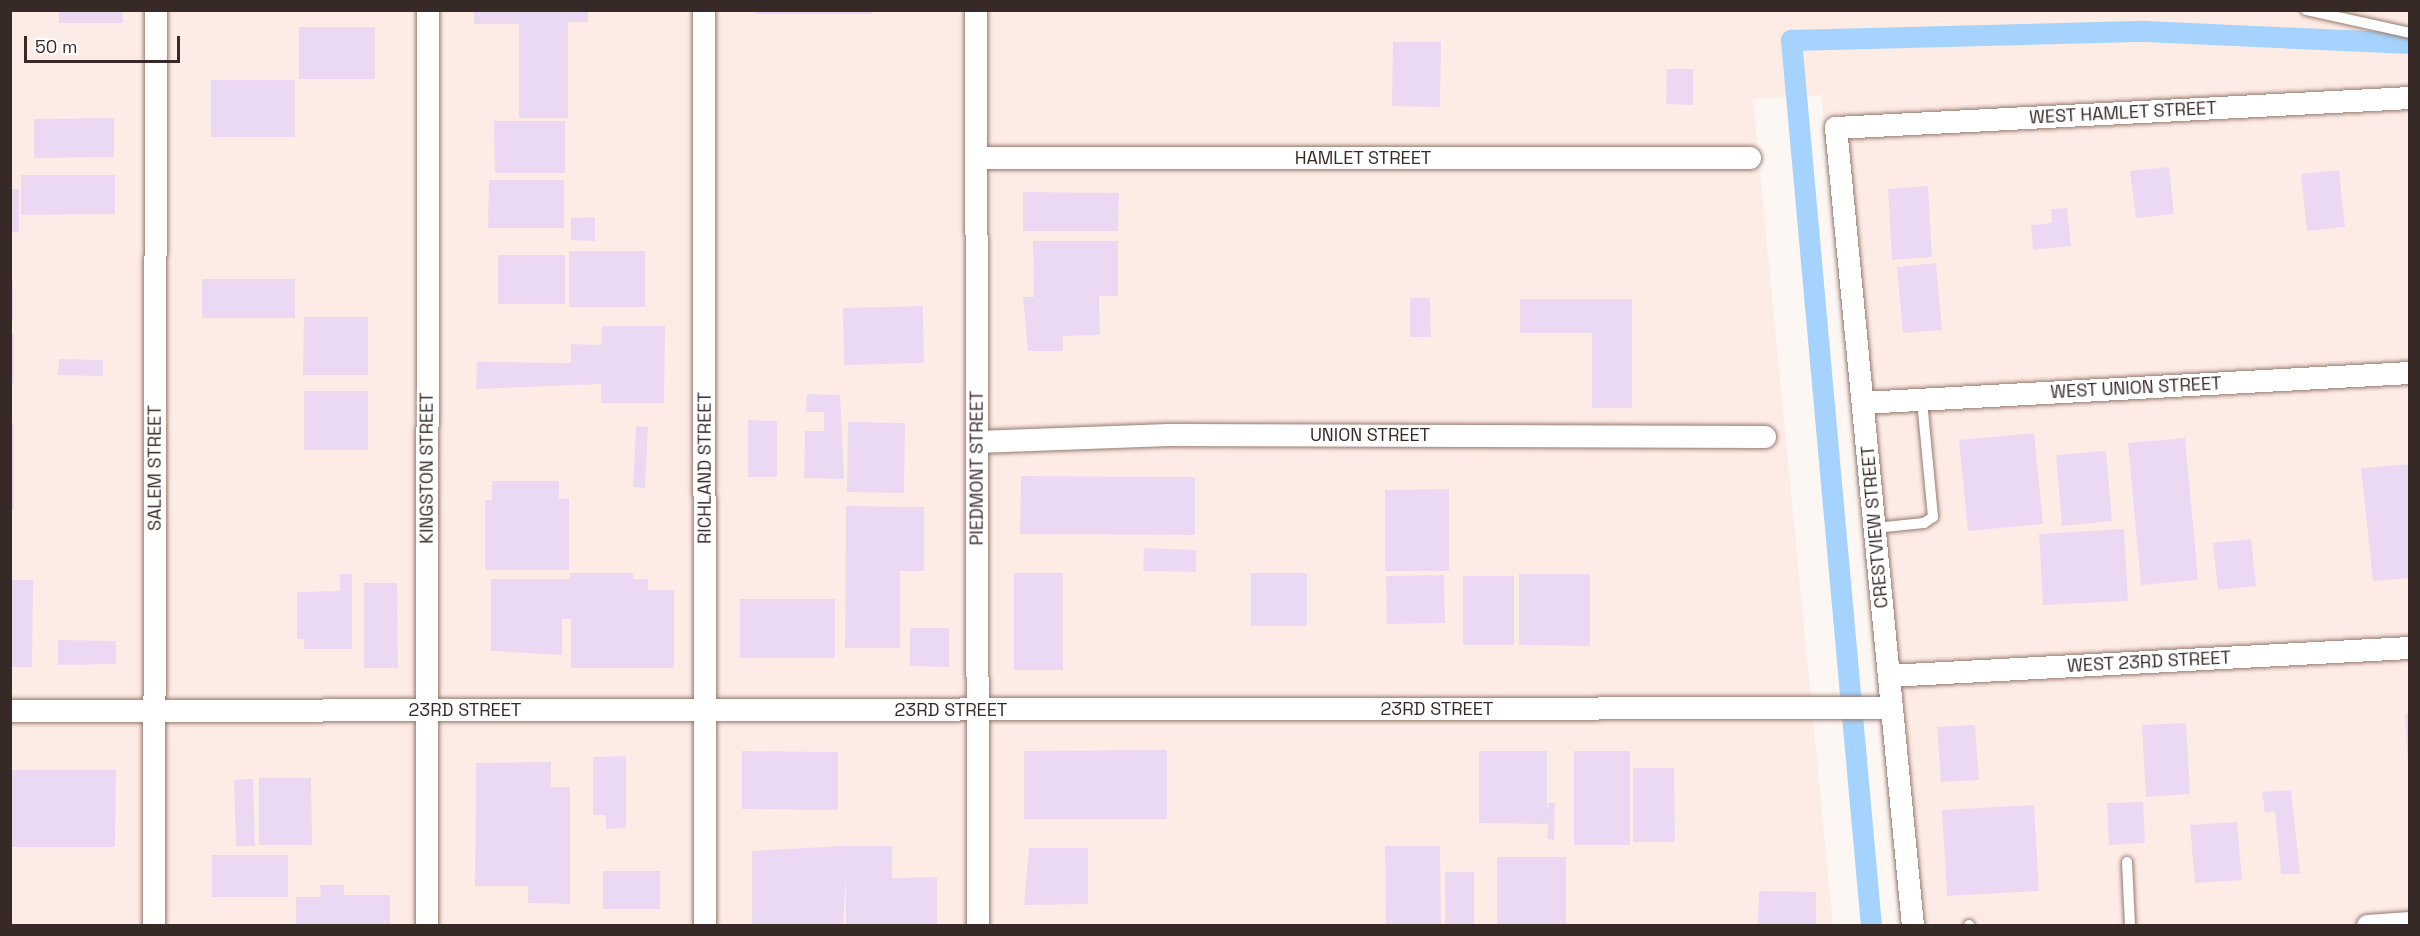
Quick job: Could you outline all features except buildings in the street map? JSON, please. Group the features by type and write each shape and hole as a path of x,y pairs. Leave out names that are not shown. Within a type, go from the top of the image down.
{"street":[{"name":"SALEM STREET","path":"154,926 156,10"},
{"name":"KINGSTON STREET","path":"427,926 428,10"},
{"name":"RICHLAND STREET","path":"704,10 705,926"},
{"name":"PIEDMONT STREET","path":"975,10 976,442 980,710 978,926"},
{"name":"WEST HAMLET STREET","path":"1836,128 2409,98"},
{"name":"CRESTVIEW STREET","path":"1836,128 1889,676 1881,708 1913,926"},
{"name":"HAMLET STREET","path":"977,158 1750,158"},
{"name":"WEST UNION STREET","path":"1863,403 2409,373"},
{"name":"UNION STREET","path":"976,442 1169,435 1764,437"},
{"name":"WEST 23RD STREET","path":"1889,676 2409,648"},
{"name":"23RD STREET","path":"10,711 1881,708"},
{"path":"2368,926 2409,923"}],"lane":[{"path":"2306,10 2409,33"},
{"path":"1875,528 1924,524 1933,517 1922,400"},
{"path":"2127,862 2130,926"}],"shaded area":[{"path":"10,11 2409,11 2409,925 1900,925 1821,95 1753,99 1833,925 11,925"}],"waterway":[{"path":"1871,926 1791,40 2145,31 2410,43"}]}
